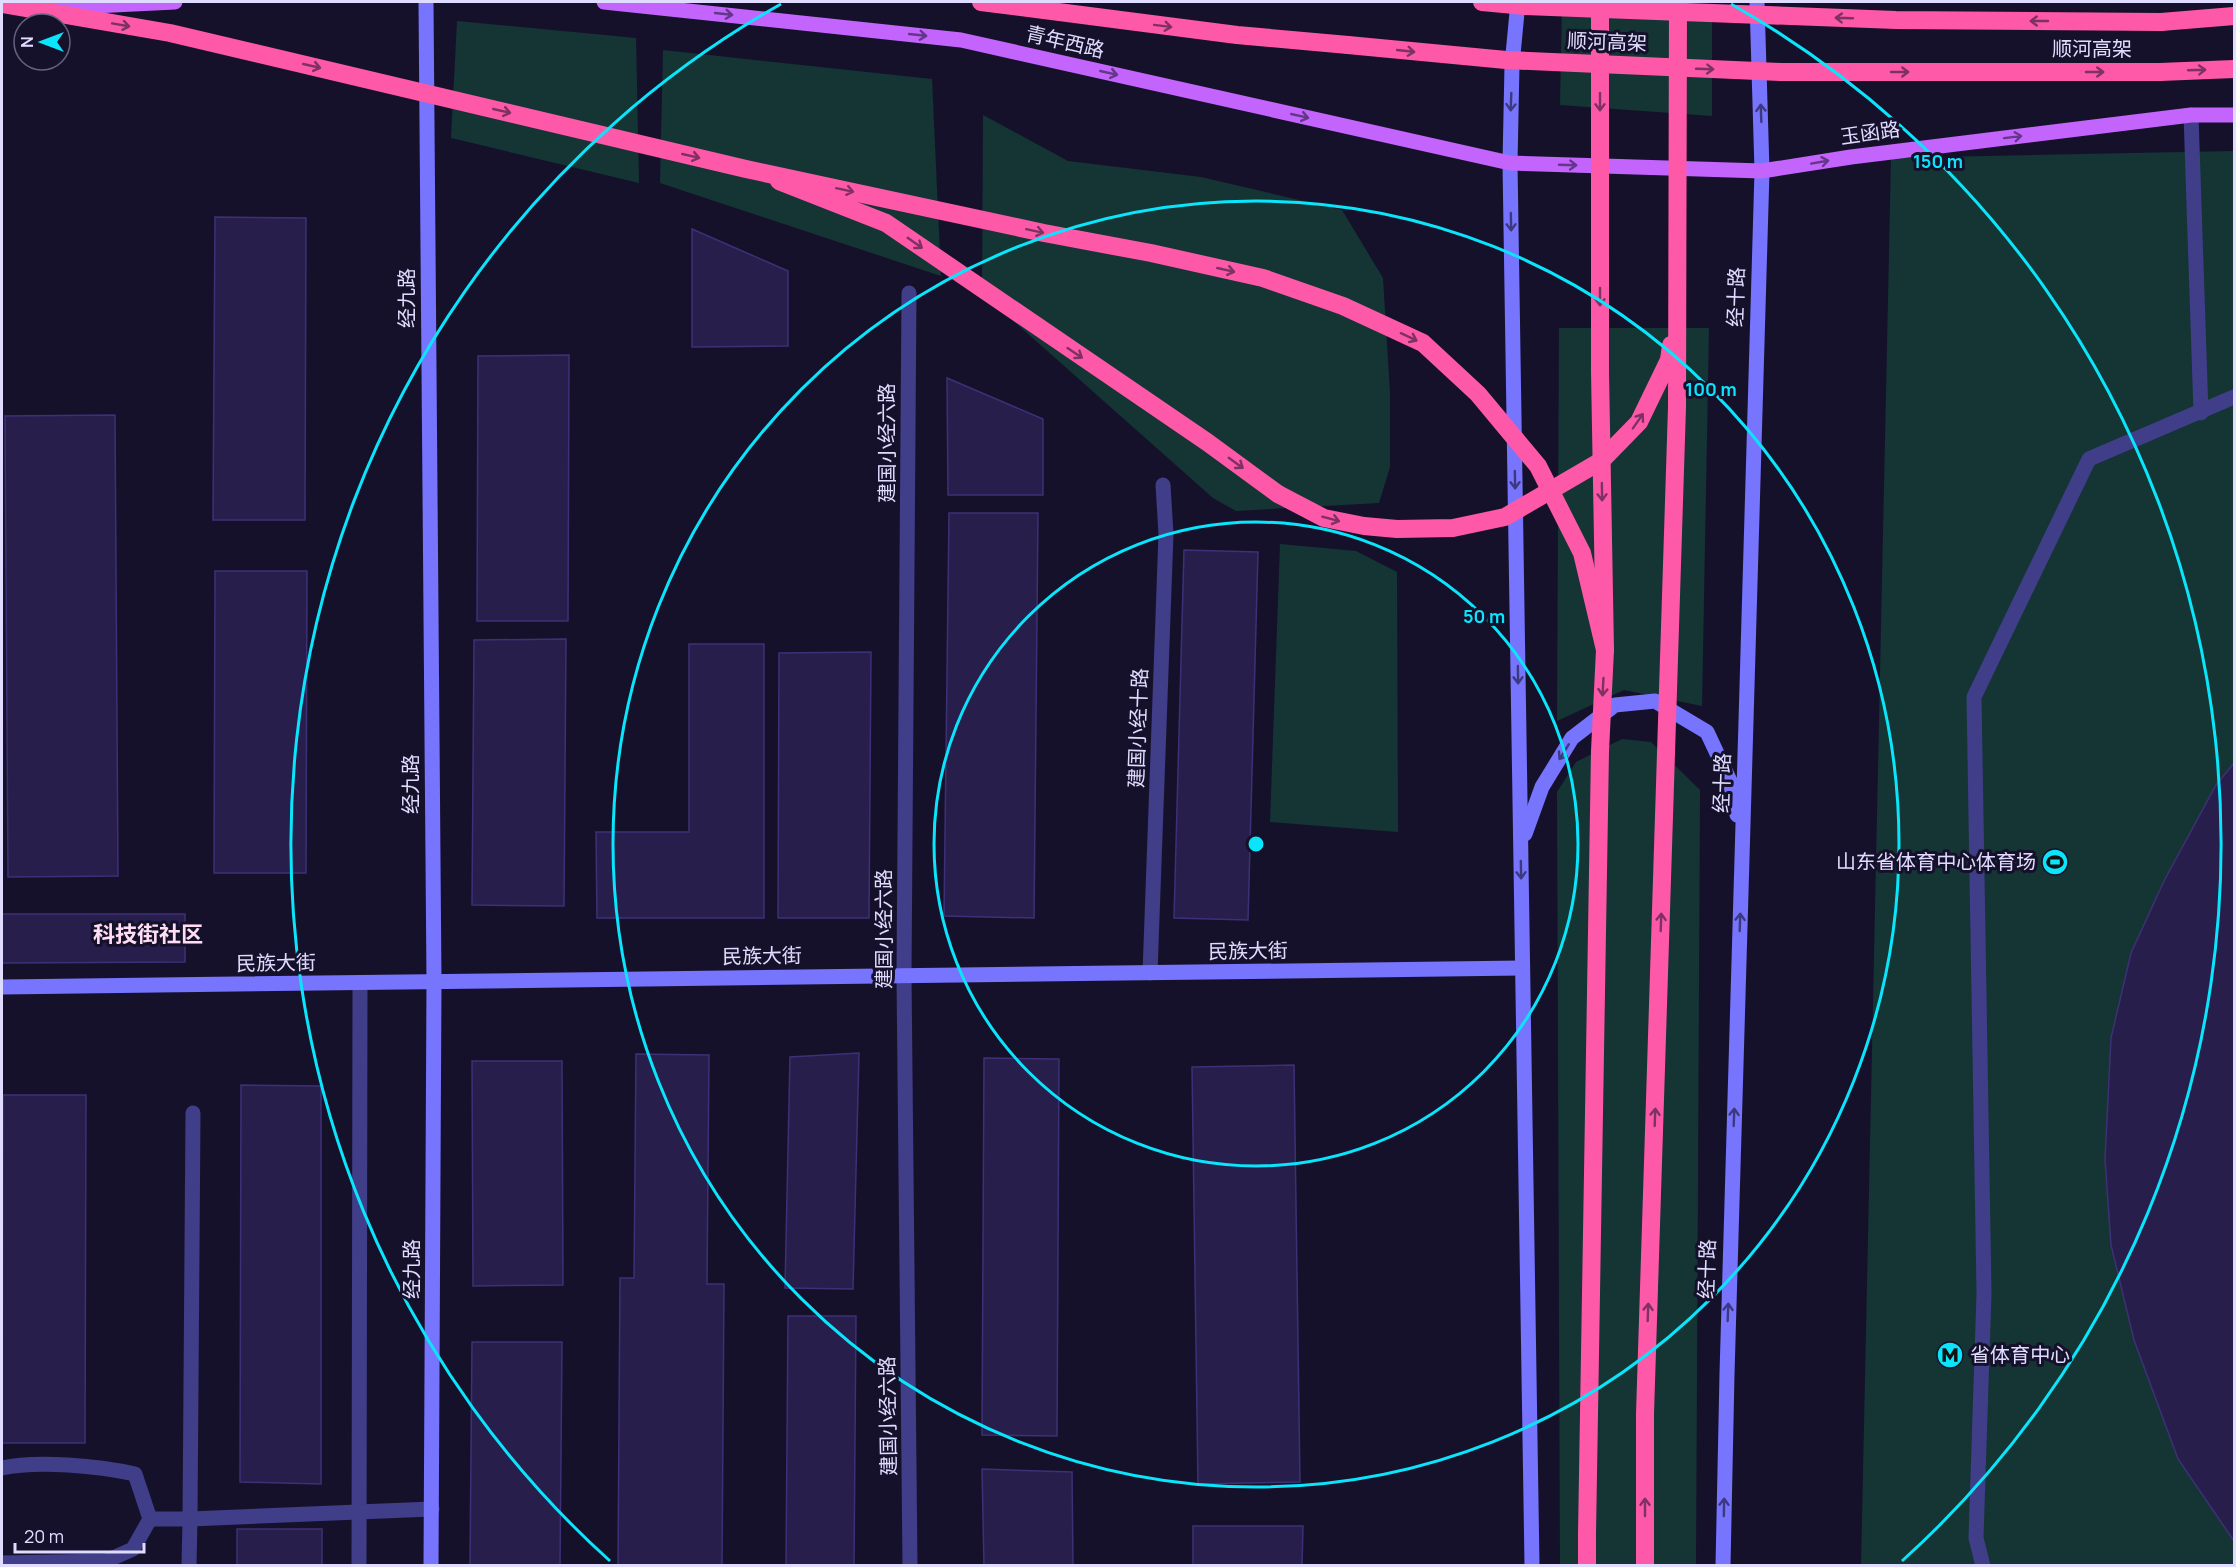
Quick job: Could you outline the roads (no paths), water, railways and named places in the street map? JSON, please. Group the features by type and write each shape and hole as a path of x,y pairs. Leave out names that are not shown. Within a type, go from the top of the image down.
{"highway":[{"name":"顺河高架","path":"981,2 1237,35 1506,60 1781,72 2160,72 2235,69"},
{"name":"顺河高架","path":"1482,2 1525,6 1896,20 2161,22 2235,16"},
{"path":"1587,1566 1600,751 1605,650 1600,372 1600,2"},
{"path":"1645,1566 1646,1390 1677,407 1678,2"},
{"path":"2,4 170,33 747,169 1044,233 1150,253 1263,279 1343,306 1423,343 1478,394 1538,466 1582,554 1605,650"},
{"path":"747,169 886,223 1207,442 1278,494 1324,518 1364,526 1397,529 1453,528 1505,517 1601,461 1639,422 1669,360 1678,295"}],"main road":[{"path":"2,11 175,2"},
{"name":"经九路","path":"426,2 434,981 431,1566"},
{"name":"青年西路","path":"604,2 961,40 1510,164"},
{"path":"1518,2 1512,65 1510,164 1532,1566"},
{"name":"经十路","path":"1724,1566 1727,1362 1762,171 1757,2"},
{"name":"玉函路","path":"1510,164 1762,171 1851,156 2191,115 2235,115"},
{"path":"1521,844 1542,787 1572,738 1615,705 1654,701 1707,732 1730,781 1742,844"},
{"name":"民族大街","path":"2,987 1522,968"}],"street":[{"path":"2191,115 2201,413"},
{"name":"建国小经六路","path":"909,293 904,975 910,1566"},
{"path":"1983,1566 1976,1538 1984,1293 1974,697 2089,459 2235,397"},
{"name":"建国小经十路","path":"1150,973 1166,534 1163,485"},
{"path":"359,1566 360,983"},
{"path":"189,1566 193,1113"},
{"path":"2,1468 17,1465 104,1467 135,1474 150,1519 133,1549 106,1561 2,1563"},
{"path":"150,1519 432,1509"}],"place":[{"name":"山东省体育中心体育场","path":"2055,862"},
{"name":"省体育中心","path":"1950,1355"}],"district":[{"name":"科技街社区","path":"148,934"}]}
